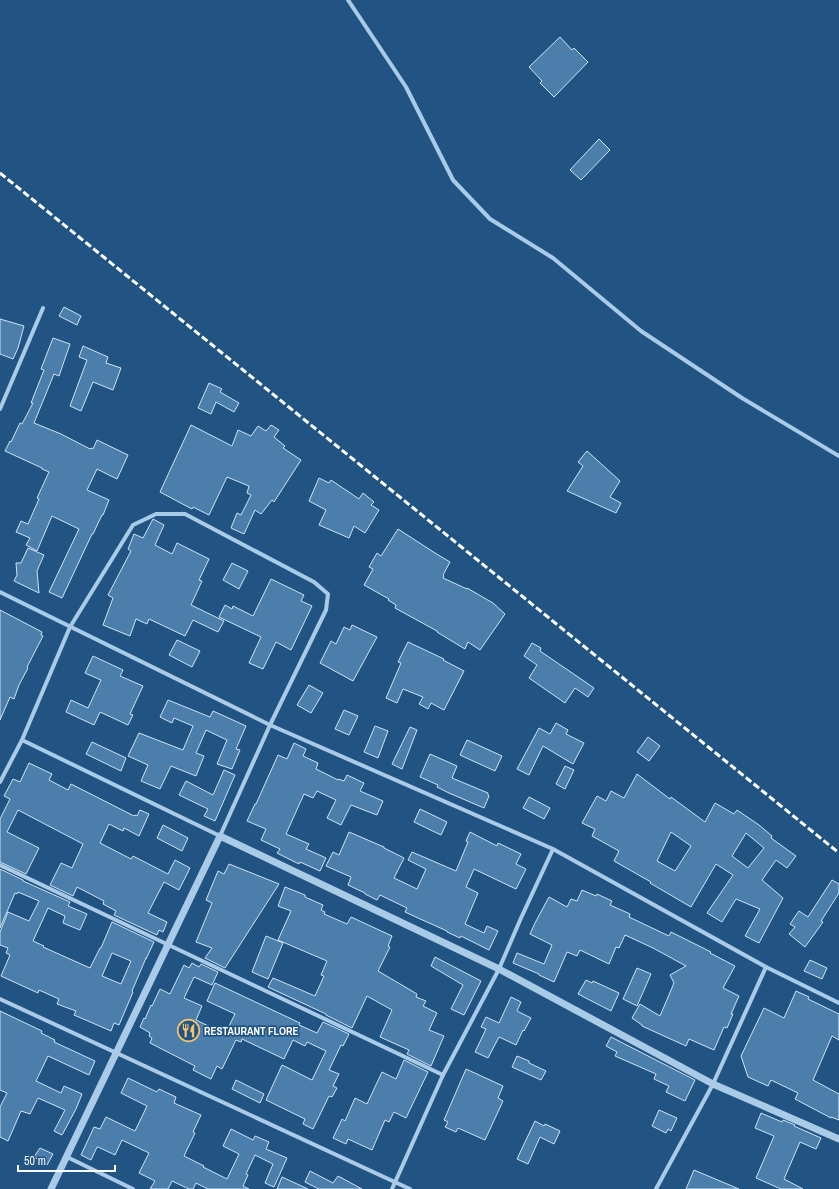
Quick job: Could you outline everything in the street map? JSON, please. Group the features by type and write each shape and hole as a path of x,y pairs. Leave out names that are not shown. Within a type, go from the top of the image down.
{"street":[{"path":"348,0 406,87 453,180 490,219 553,258 641,331 742,398 839,456"},
{"path":"0,409 43,308"},
{"path":"0,782 22,740 70,627 133,525 156,514 185,514 314,582 328,594 326,610 270,725 220,836 117,1053 51,1189"},
{"path":"0,592 270,725 553,849 766,967 839,1003"},
{"path":"22,740 499,969 712,1084 839,1139"},
{"path":"392,1189 443,1075 499,969 553,849"},
{"path":"0,865 443,1075"},
{"path":"656,1189 712,1084 766,967"},
{"path":"0,1000 396,1181 410,1189"},
{"path":"67,1157 133,1189"}],"building":[{"path":"560,37 572,50 574,48 588,62 554,97 540,83 542,81 529,67"},
{"path":"599,139 610,150 581,180 570,170"},
{"path":"64,307 81,316 77,325 59,316"},
{"path":"0,319 24,326 18,348 13,359 0,354"},
{"path":"53,338 70,344 59,376 54,374 34,423 61,434 90,449 93,449 97,440 128,455 117,479 97,469 87,490 109,500 62,598 49,592 79,529 52,516 37,551 26,545 30,538 16,532 21,521 28,524 39,499 37,498 49,472 5,451 33,403 31,403 44,370 41,369"},
{"path":"83,346 108,357 106,363 121,368 113,390 93,382 81,411 70,406 87,360 79,357"},
{"path":"209,383 222,389 220,392 239,403 234,412 216,402 211,414 198,408"},
{"path":"191,425 232,446 238,430 251,436 258,426 266,431 271,425 279,430 274,437 285,446 283,448 301,460 274,502 272,500 261,514 255,510 244,534 231,528 237,513 241,515 251,495 247,493 249,486 227,477 209,515 193,507 192,509 160,492"},
{"path":"587,451 620,481 610,497 621,503 616,513 567,491 583,466 578,462"},
{"path":"319,478 329,483 331,480 359,499 363,493 374,502 371,505 379,510 365,533 354,526 349,538 319,525 326,510 309,501"},
{"path":"153,519 164,525 155,545 172,554 177,543 209,559 199,580 202,581 191,605 224,621 218,632 193,620 185,636 149,619 147,624 136,619 130,636 103,625 113,598 108,595 131,551 128,549 134,534 143,538"},
{"path":"398,529 450,562 443,575 443,578 467,588 493,603 505,614 480,650 468,642 465,649 437,631 395,608 396,605 388,600 389,599 364,585 373,569 369,567 377,553 381,556"},
{"path":"28,548 44,555 37,571 39,593 14,581 17,575 16,563 21,563"},
{"path":"232,563 248,571 239,589 223,580"},
{"path":"271,579 304,595 301,601 312,606 291,650 276,642 263,669 249,663 261,637 219,617 225,605 232,609 233,606 253,616"},
{"path":"0,610 42,632 41,635 43,636 27,667 28,668 19,685 14,699 10,697 0,720"},
{"path":"352,625 377,637 353,681 320,663 331,641 336,644 344,627 350,630"},
{"path":"177,640 200,651 192,667 169,655"},
{"path":"408,642 444,659 443,660 464,671 444,710 431,703 428,709 419,704 423,697 403,689 397,703 386,698 401,663 398,662"},
{"path":"532,643 541,648 540,651 594,688 588,697 575,688 565,703 529,678 537,665 524,656"},
{"path":"93,656 123,670 120,676 143,686 130,714 133,715 128,725 100,712 94,725 66,712 71,700 88,708 101,680 85,673"},
{"path":"309,685 323,693 311,713 297,705"},
{"path":"168,700 210,717 213,711 246,726 236,749 240,750 232,769 217,764 227,740 206,730 196,753 204,756 196,776 171,766 160,789 141,781 148,765 128,756 139,733 183,750 193,726 174,718 172,723 160,717"},
{"path":"344,710 358,716 349,735 335,729"},
{"path":"556,723 568,730 566,734 584,743 573,764 543,746 529,775 517,769 539,728 550,734"},
{"path":"375,726 388,731 378,758 364,752"},
{"path":"410,727 417,730 402,769 392,764"},
{"path":"648,737 660,746 649,761 637,752"},
{"path":"467,740 502,756 495,771 460,755"},
{"path":"92,742 126,758 121,771 86,754"},
{"path":"294,743 306,749 303,756 318,763 316,769 338,780 344,781 347,775 364,783 360,791 383,801 377,815 351,805 341,825 327,818 336,800 317,791 313,798 304,794 286,834 309,844 306,849 326,858 320,871 300,862 299,864 277,853 280,849 261,840 266,829 247,821 278,755 287,759"},
{"path":"430,754 457,766 452,778 488,793 489,796 484,808 449,793 437,787 438,785 420,777"},
{"path":"29,763 52,774 49,780 68,790 71,784 134,816 137,816 140,810 149,814 139,836 124,828 123,831 109,824 100,843 131,859 133,856 168,874 175,860 190,868 179,890 164,882 148,913 167,922 163,932 159,930 157,935 114,915 116,911 103,904 104,901 77,887 73,896 50,885 61,863 72,868 83,844 18,810 7,832 39,848 26,874 0,862 0,819 10,799 4,796 13,779 20,782"},
{"path":"565,766 574,770 565,789 556,784"},
{"path":"224,770 235,775 215,821 204,816 208,809 179,795 186,781 213,795"},
{"path":"637,774 670,799 671,797 705,822 715,803 734,814 737,810 759,825 772,836 771,838 796,856 787,868 776,860 762,880 783,898 759,943 745,936 760,909 736,899 722,922 707,913 733,875 716,864 691,907 614,861 619,851 592,836 595,829 582,823 597,796 606,801 611,791 624,798","holes":["671,832 691,846 675,871 657,861","746,833 764,848 748,868 732,856"]},
{"path":"529,797 550,808 544,819 523,808"},
{"path":"420,809 447,822 441,835 414,822"},
{"path":"163,825 188,838 182,851 157,838"},
{"path":"349,832 384,847 404,858 394,878 417,889 426,869 408,860 412,852 456,871 468,842 466,841 470,832 497,846 498,843 521,854 516,864 526,869 516,889 474,869 466,887 478,893 465,924 484,933 487,926 498,931 489,950 461,936 460,938 405,912 407,908 380,895 377,900 348,885 351,877 326,866 333,852 339,855"},
{"path":"229,864 279,884 225,968 205,958 212,948 196,942 212,903 206,900 218,871 224,874"},
{"path":"0,869 70,902 68,906 87,914 80,930 63,923 65,916 48,908 33,941 44,946 43,947 90,968 101,948 112,922 154,942 132,991 133,992 119,1025 114,1023 111,1031 74,1015 76,1011 57,1004 59,999 39,990 38,993 1,976 10,955 6,953 8,948 0,945 0,932 8,912 29,921 39,901 18,892 17,894 15,893 0,928","holes":["112,953 131,961 121,984 102,976"]},
{"path":"832,880 839,884 839,893 821,921 823,922 805,947 789,934 795,927 790,924 799,911 808,917"},
{"path":"285,887 305,895 305,897 323,905 321,910 325,912 324,914 347,924 351,917 392,936 388,946 390,947 378,971 417,994 416,997 426,1001 423,1006 437,1013 429,1030 444,1036 431,1066 407,1054 409,1050 380,1037 392,1010 367,996 352,1028 268,987 273,978 315,996 324,976 321,975 327,961 278,940 291,911 278,906"},
{"path":"582,890 596,896 597,894 612,901 610,905 630,914 629,917 669,936 671,932 735,966 723,988 739,996 727,1028 724,1027 714,1050 689,1039 686,1046 642,1026 632,1018 640,1004 660,1016 674,983 670,975 686,966 625,935 619,948 616,947 609,964 580,950 577,956 567,952 554,982 513,963 517,953 544,964 552,945 530,934 535,923 549,897 567,907 571,899 577,901"},
{"path":"266,936 283,943 268,979 252,972"},
{"path":"435,957 481,981 464,1015 451,1009 463,985 431,966"},
{"path":"810,960 827,968 822,979 804,971"},
{"path":"192,963 199,967 201,964 218,972 212,985 194,977 184,998 202,1006 196,1020 225,1034 235,1014 207,1001 215,983 300,1023 299,1025 317,1033 323,1022 349,1034 343,1046 341,1045 329,1070 339,1074 333,1086 337,1088 332,1097 329,1096 313,1129 303,1124 305,1119 266,1100 282,1065 312,1080 326,1051 307,1042 305,1046 293,1040 284,1059 242,1039 241,1042 236,1040 222,1069 217,1066 211,1079 193,1070 195,1066 150,1043 152,1038 149,1036 150,1033 140,1027 144,1018 145,1019 160,989 170,994 184,965 189,968"},
{"path":"637,968 651,974 637,1006 623,999"},
{"path":"586,980 592,983 593,981 619,993 611,1011 578,994"},
{"path":"796,991 809,997 808,999 839,1014 839,1040 832,1036 813,1080 839,1094 839,1120 831,1118 795,1099 798,1093 771,1080 768,1086 748,1077 741,1056 764,1008 784,1018"},
{"path":"511,997 521,1002 517,1011 531,1018 516,1045 499,1037 488,1058 475,1052 486,1029 481,1027 486,1017 499,1023"},
{"path":"0,1011 42,1031 41,1033 55,1040 54,1042 95,1061 89,1075 48,1056 36,1081 61,1093 64,1086 82,1094 62,1135 54,1131 65,1110 38,1098 30,1114 21,1111 8,1141 0,1137 0,1107 7,1093 0,1090"},
{"path":"611,1037 695,1080 685,1101 666,1092 669,1086 654,1079 656,1074 615,1056 617,1052 606,1046"},
{"path":"517,1056 546,1071 541,1080 512,1067"},
{"path":"404,1060 428,1072 406,1118 394,1112 389,1122 385,1120 372,1150 348,1139 346,1144 333,1138 342,1119 345,1121 355,1098 367,1104 382,1072 396,1079"},
{"path":"466,1069 503,1086 498,1098 503,1101 485,1140 458,1128 456,1132 445,1127 448,1122 444,1120"},
{"path":"128,1078 157,1092 159,1089 176,1097 174,1103 201,1115 193,1132 195,1133 184,1156 227,1179 239,1154 223,1146 231,1129 253,1140 255,1136 269,1142 266,1149 287,1158 274,1187 265,1183 273,1164 255,1155 246,1174 248,1175 243,1186 249,1189 208,1189 196,1183 193,1189 189,1189 172,1181 168,1189 150,1189 155,1181 139,1173 149,1153 122,1140 115,1155 97,1147 91,1160 81,1155 94,1127 100,1129 106,1117 135,1131 147,1106 121,1093"},
{"path":"236,1080 264,1094 260,1103 232,1089"},
{"path":"659,1110 677,1118 671,1131 668,1129 666,1133 652,1126"},
{"path":"761,1113 782,1122 783,1120 795,1125 794,1126 821,1138 816,1149 800,1142 784,1179 803,1189 781,1189 756,1178 774,1136 755,1128"},
{"path":"535,1121 544,1126 545,1124 560,1131 554,1144 540,1137 528,1164 517,1159"},
{"path":"40,1148 53,1154 47,1165 34,1157"},
{"path":"694,1170 739,1189 686,1189"},
{"path":"310,1171 333,1183 338,1176 362,1189 319,1189 305,1182"},
{"path":"282,1177 308,1189 277,1189"}],"railway":[{"path":"0,173 839,853"}],"place":[{"name":"RESTAURANT FLORE","path":"188,1031"}]}
